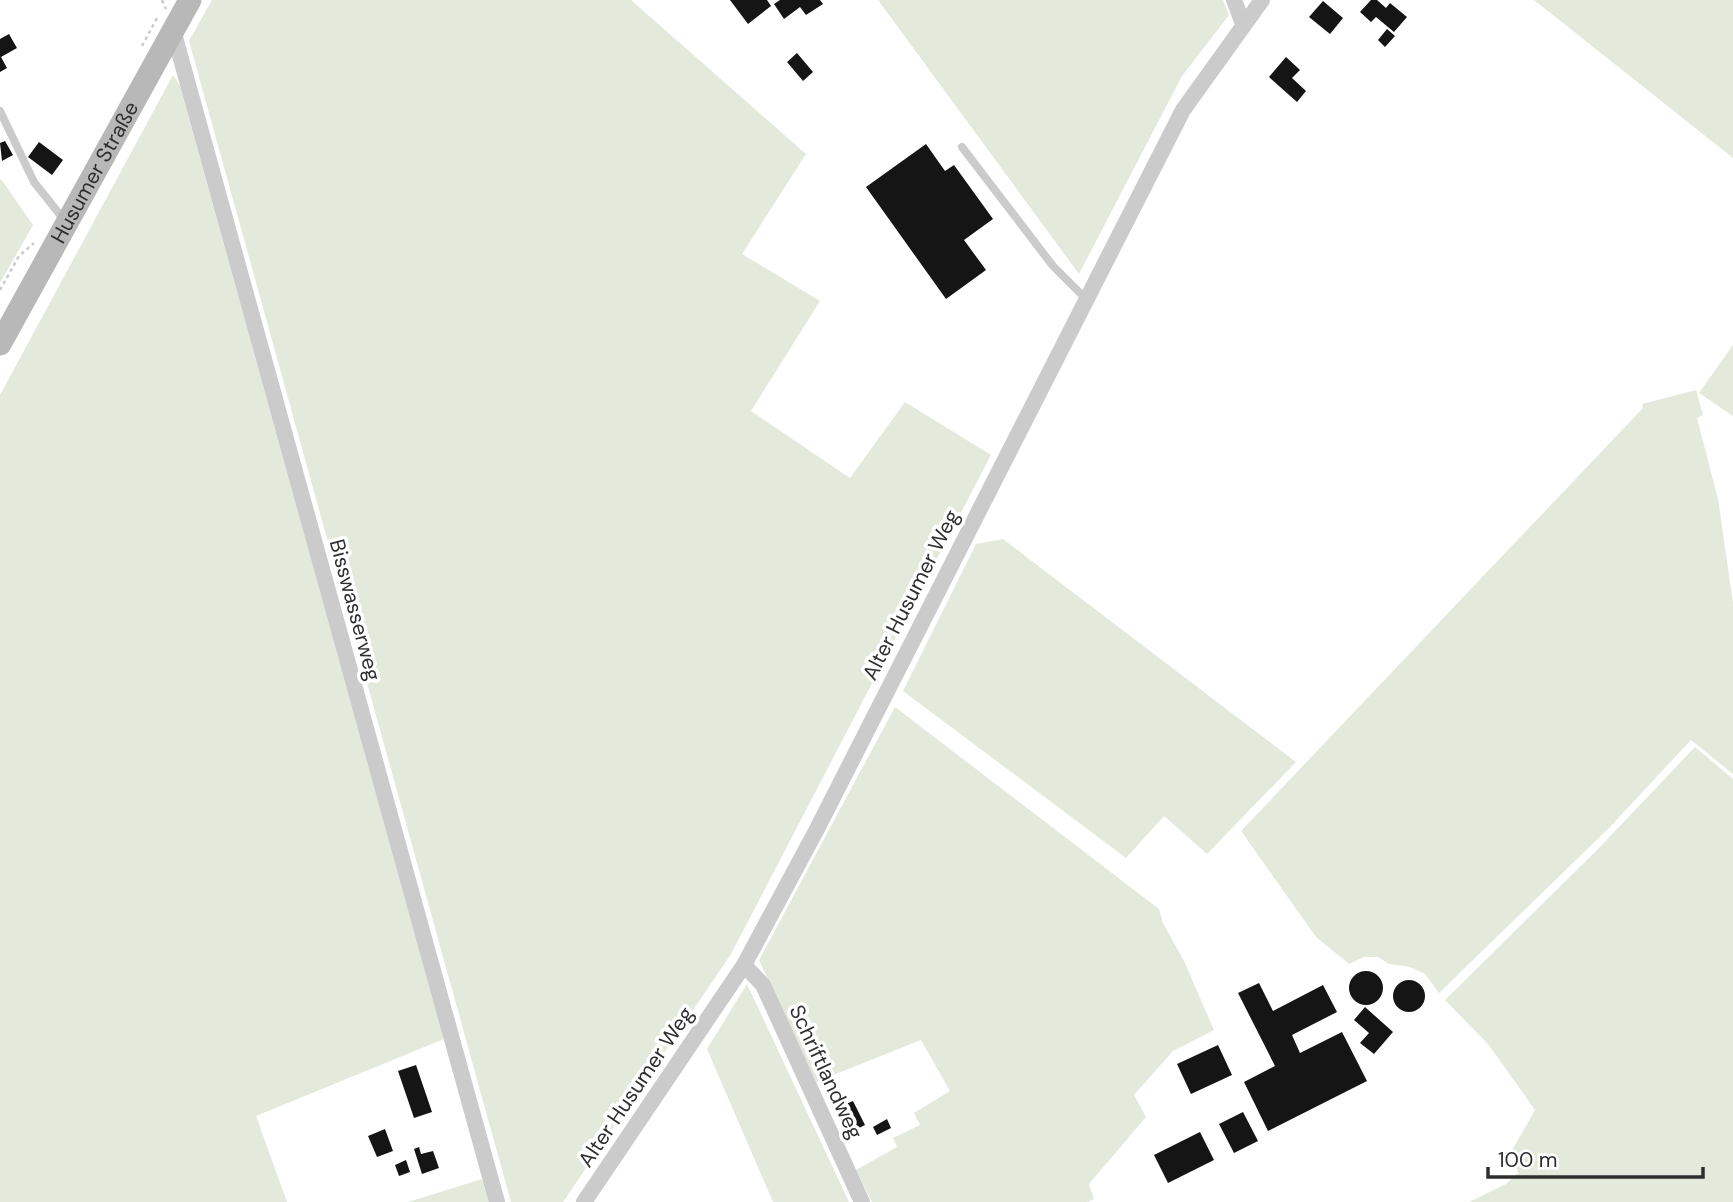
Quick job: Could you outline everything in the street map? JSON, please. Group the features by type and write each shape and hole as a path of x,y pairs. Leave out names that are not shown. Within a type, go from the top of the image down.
{"main road":[{"name":"Husumer Straße","path":"0,344 190,0"}],"street":[{"path":"1234,0 1243,24"},
{"name":"Alter Husumer Weg","path":"584,1202 744,965 817,829 1183,110 1262,0"},
{"name":"Bisswasserweg","path":"173,30 497,1202"},
{"name":"Schriftlandweg","path":"744,965 763,985 862,1202"}],"lane":[{"path":"0,111 34,182 67,223"},
{"path":"962,146 1061,276 1085,298"}],"path":[{"path":"162,0 163,7"}],"shaded area":[{"path":"212,0 631,0 806,154 742,254 820,301 751,411 850,478 905,402 991,455 731,954 563,1202 511,1202 189,41"},
{"path":"878,0 1223,0 1229,15 1182,76 1079,274"},
{"path":"1534,0 1733,0 1733,158"},
{"path":"173,75 180,86 444,1039 256,1116 287,1202 0,1202 0,395"},
{"path":"0,180 33,225 0,283"},
{"path":"1733,345 1733,416 1699,393"},
{"path":"1696,390 1703,415 1697,418 1718,499 1733,603 1733,774 1691,740 1610,827 1439,993 1425,974 1410,967 1389,964 1378,957 1364,957 1349,964 1316,937 1241,831 1643,408 1642,404"},
{"path":"1003,539 1296,762 1207,854 1164,816 1126,858 903,691 976,544"},
{"path":"895,707 1159,909 1163,923 1184,961 1214,1030 1173,1051 1134,1095 1146,1117 1089,1184 1094,1199 1087,1202 872,1202 856,1170 897,1147 893,1138 920,1125 914,1113 950,1091 921,1040 816,1082 759,960"},
{"path":"1695,747 1733,779 1733,1202 1469,1202 1506,1184 1518,1173 1512,1150 1535,1110 1488,1044 1445,1000 1598,849"},
{"path":"747,984 849,1202 773,1202 707,1049"},
{"path":"482,1179 489,1202 408,1202"}],"building":[{"path":"730,0 767,0 771,6 748,24"},
{"path":"780,0 820,0 823,4 806,15 800,7 784,19 774,4"},
{"path":"1371,0 1377,0 1386,8 1390,3 1407,17 1394,32 1376,17 1371,22 1360,12"},
{"path":"1323,1 1343,18 1330,34 1309,17"},
{"path":"1387,29 1395,36 1385,47 1378,40"},
{"path":"9,34 17,48 1,57 7,68 0,72 0,39"},
{"path":"797,53 813,72 803,81 787,62"},
{"path":"1286,57 1300,70 1292,78 1306,91 1297,102 1269,77"},
{"path":"5,141 13,155 2,161 0,143"},
{"path":"39,142 63,160 52,175 28,157"},
{"path":"926,144 945,171 954,165 993,219 964,240 986,270 946,299 866,187"},
{"path":"1366,971 1378,976 1383,988 1378,1000 1366,1005 1354,1000 1349,988 1354,976"},
{"path":"1409,980 1420,985 1425,996 1420,1007 1409,1012 1398,1007 1393,996 1398,985"},
{"path":"1259,983 1273,1011 1323,985 1337,1012 1292,1035 1300,1053 1342,1032 1367,1081 1268,1131 1244,1082 1275,1066 1238,993"},
{"path":"1365,1007 1393,1032 1374,1054 1360,1043 1369,1033 1354,1020"},
{"path":"1218,1045 1232,1075 1191,1094 1177,1064"},
{"path":"416,1065 432,1112 414,1118 398,1071"},
{"path":"853,1101 865,1125 851,1132 839,1107"},
{"path":"1243,1112 1258,1141 1234,1153 1219,1124"},
{"path":"887,1119 891,1128 877,1135 873,1127"},
{"path":"385,1129 393,1151 377,1157 368,1136"},
{"path":"1200,1132 1214,1160 1168,1183 1154,1155"},
{"path":"419,1147 421,1154 433,1151 439,1168 422,1174 414,1149"},
{"path":"406,1160 410,1172 399,1176 395,1165"}]}
